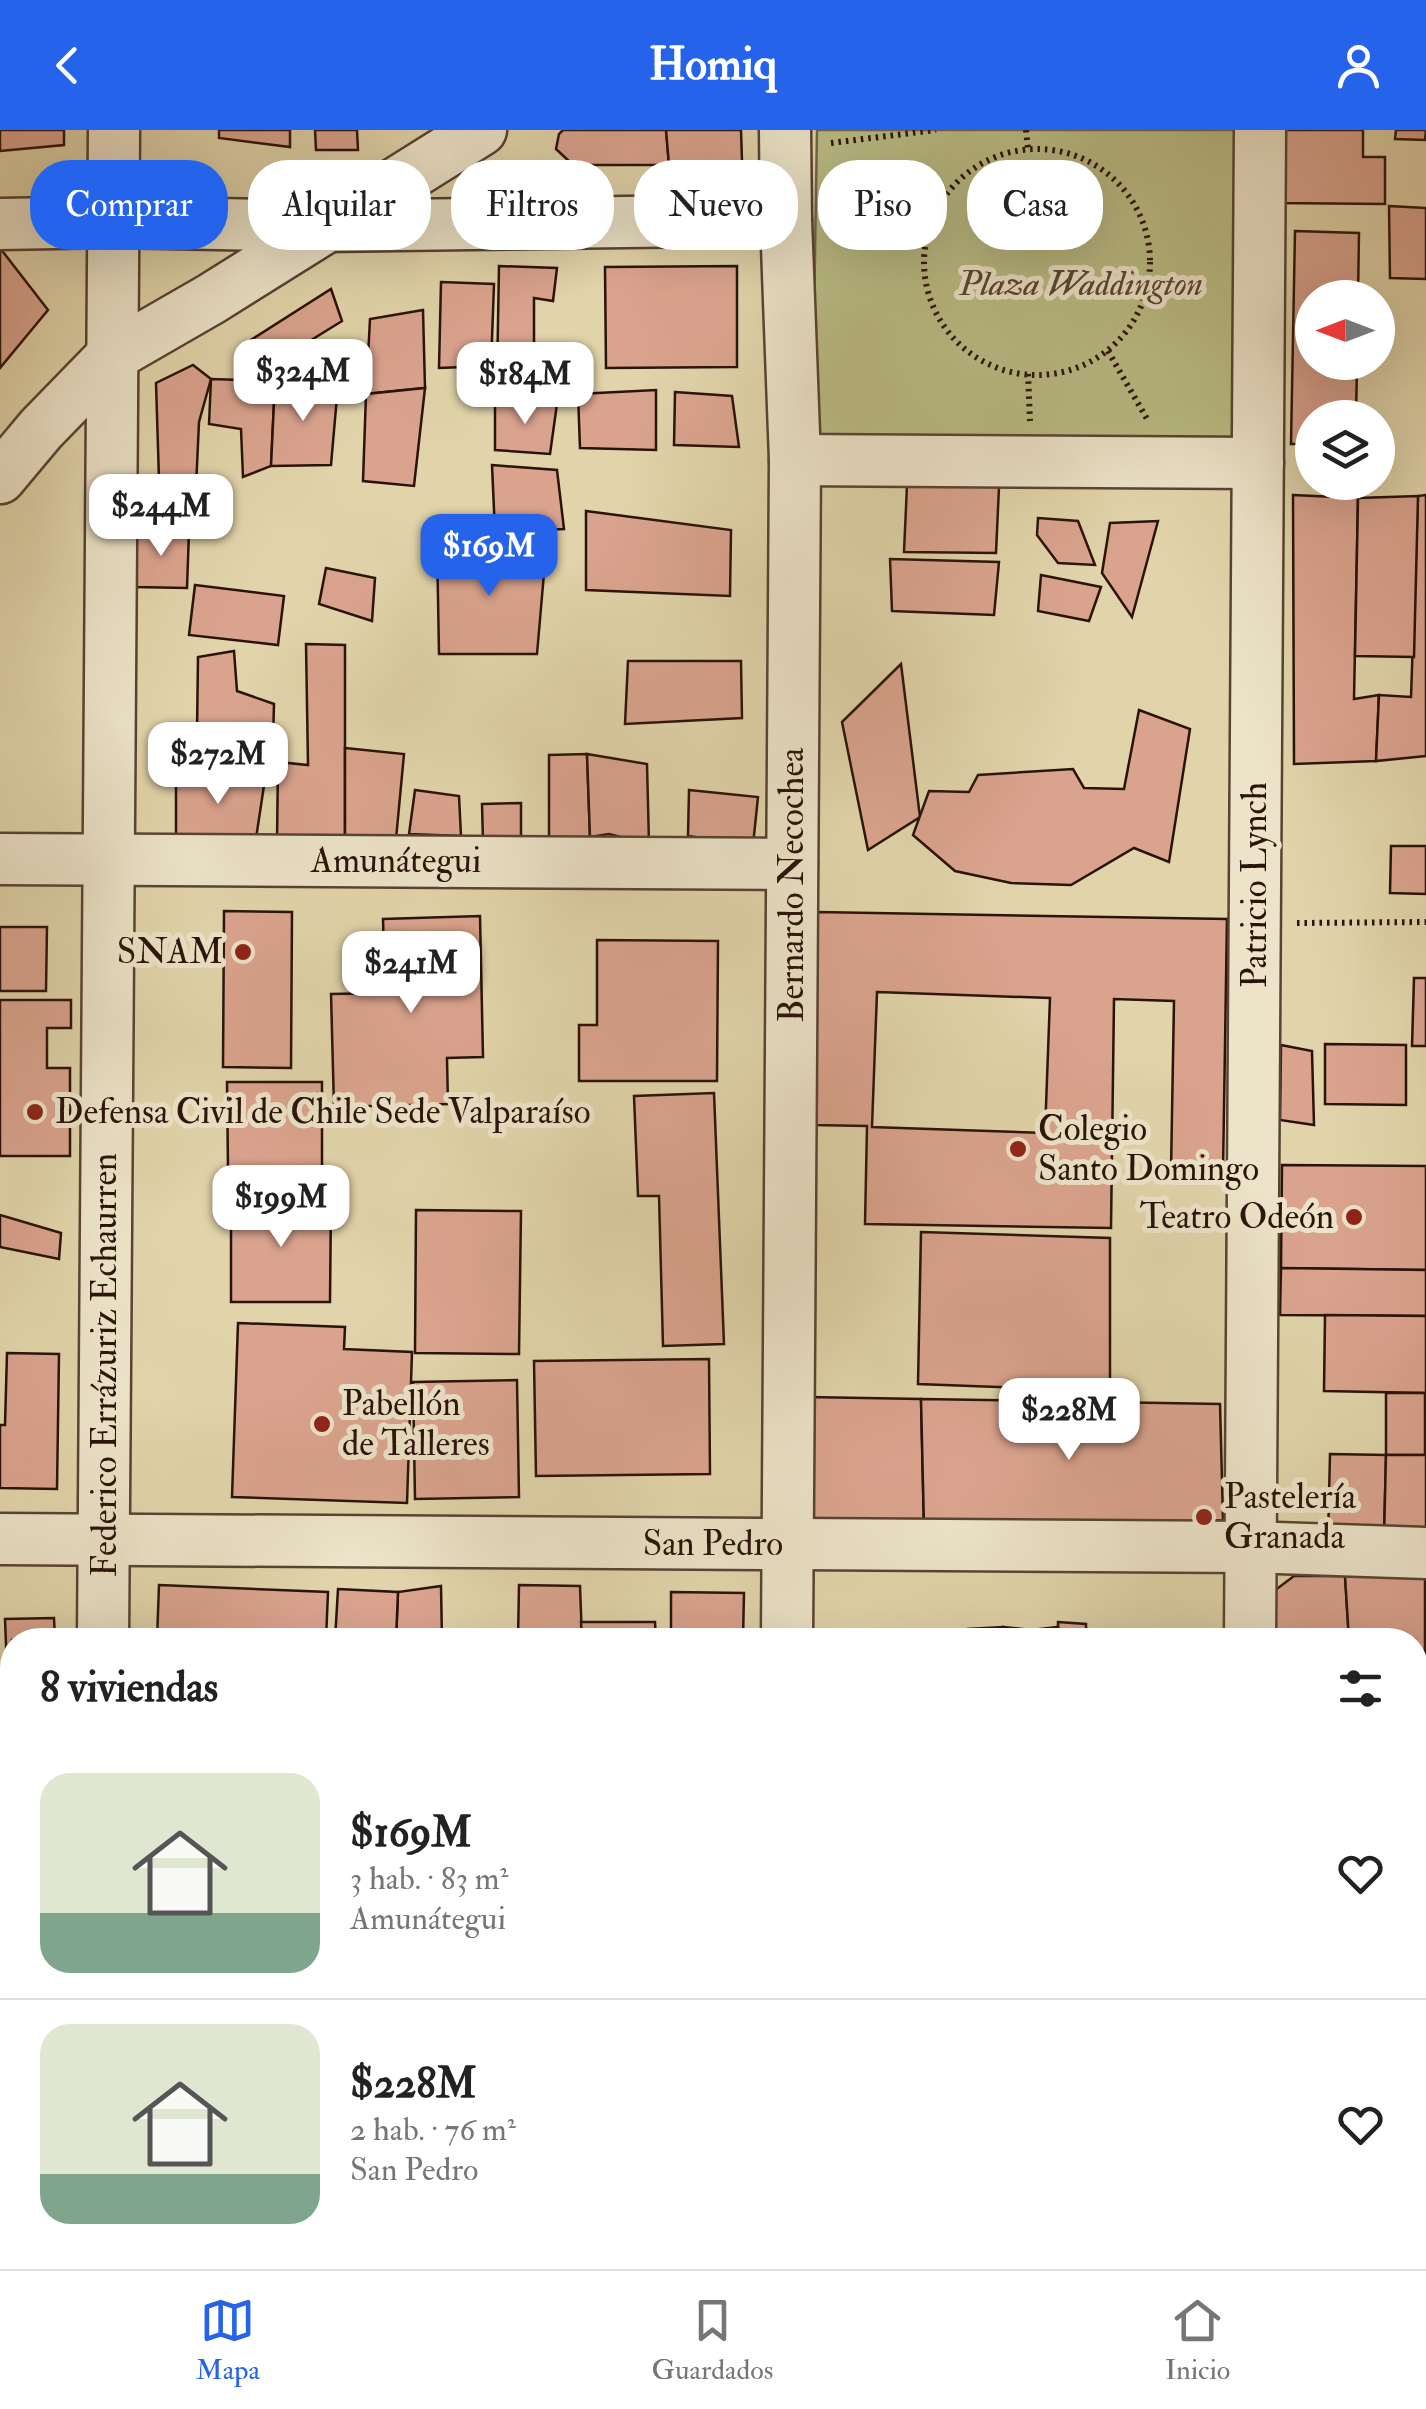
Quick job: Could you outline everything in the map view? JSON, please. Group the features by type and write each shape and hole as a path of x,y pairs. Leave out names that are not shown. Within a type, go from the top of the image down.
{"street":[{"name":"Federico Errázuriz Echaurren","path":"114,130 114,160"},
{"path":"431,161 481,130"},
{"name":"Patricio Lynch","path":"1250,1628 1260,130"},
{"name":"Bernardo Necochea","path":"798,175 808,137"},
{"path":"431,225 634,222"},
{"path":"0,224 30,223"},
{"name":"Federico Errázuriz Echaurren","path":"103,1628 113,250"},
{"path":"0,478 112,356 287,250"},
{"name":"Bernardo Necochea","path":"787,250 795,460 787,1628"},
{"path":"795,460 1258,464"},
{"name":"Amunátegui","path":"0,858 792,864"},
{"name":"San Pedro","path":"0,1539 1251,1548 1426,1553"}],"path":[{"path":"808,137 936,130"},
{"path":"1026,130 1028,149"},
{"path":"1054,148 1090,160 1121,184 1141,215 1151,252 1148,289 1133,323 1108,351 1076,369 1040,376 1003,371 970,354 944,328 928,294 924,256 932,219 951,186 980,162 1016,149 1054,148"},
{"path":"1108,351 1154,431"},
{"path":"1255,924 1426,922"}],"green space":[{"name":"Plaza Waddington","path":"817,130 1240,130 1235,438 812,442"}],"building":[{"path":"0,130 64,130 64,145 0,151"},
{"path":"219,130 290,130 290,147 219,138"},
{"path":"315,130 357,130 358,150 316,150"},
{"path":"563,130 666,130 669,160 634,160 634,165 614,165 614,160 568,160 556,149"},
{"path":"666,130 741,130 742,160 669,160"},
{"path":"1275,130 1363,130 1363,157 1385,157 1385,204 1275,203"},
{"path":"1396,130 1426,130 1425,140 1395,139"},
{"path":"1389,206 1426,208 1426,279 1390,278"},
{"path":"1295,231 1359,233 1358,280 1295,280 1295,380 1357,380 1356,400 1295,400 1295,444 1291,444"},
{"path":"0,248 48,310 0,368"},
{"path":"499,266 557,268 553,301 534,298 534,344 550,344 559,388 497,379"},
{"path":"737,266 737,367 606,368 605,267"},
{"path":"441,282 494,284 491,366 439,368"},
{"path":"331,289 342,321 266,368 251,340"},
{"path":"423,310 425,388 366,394 370,319"},
{"path":"193,365 211,379 199,422 195,509 160,512 156,383"},
{"path":"211,379 275,381 271,466 243,477 241,429 209,424"},
{"path":"275,381 338,385 331,465 271,466"},
{"path":"425,388 414,486 363,481 366,394"},
{"path":"656,390 656,450 580,448 578,394"},
{"path":"675,392 732,396 739,447 674,445"},
{"path":"495,402 557,404 550,454 495,450"},
{"path":"492,465 557,470 564,529 495,532"},
{"path":"907,485 999,487 996,553 904,552"},
{"path":"1293,495 1295,500 1358,500 1354,699 1379,695 1376,761 1294,764"},
{"path":"1426,495 1426,756 1376,761 1379,695 1411,697 1418,496"},
{"path":"1418,496 1414,657 1355,656 1358,500 1395,500 1395,497"},
{"path":"586,511 731,530 730,596 586,590"},
{"path":"1038,518 1078,521 1095,565 1058,563 1037,535"},
{"path":"1158,521 1132,617 1102,573 1110,523"},
{"path":"135,530 189,531 187,588 134,587"},
{"path":"437,542 546,550 537,654 439,654"},
{"path":"890,559 999,562 994,615 892,611"},
{"path":"326,568 375,578 372,621 319,604"},
{"path":"1041,575 1101,587 1089,621 1038,611"},
{"path":"195,585 284,596 278,645 189,635"},
{"path":"306,644 345,645 345,842 277,841 278,762 308,765"},
{"path":"234,651 237,691 274,704 273,739 197,731 198,657"},
{"path":"628,661 741,661 742,718 625,724"},
{"path":"901,664 920,817 868,850 842,722"},
{"path":"1139,710 1190,729 1169,862 1134,848 1071,885 1011,883 955,871 913,835 929,791 969,792 978,775 1073,769 1084,788 1124,789"},
{"path":"345,748 404,754 396,839 345,842"},
{"path":"587,754 590,837 549,844 549,755"},
{"path":"587,754 647,764 649,844 609,834 590,837"},
{"path":"176,771 265,779 255,845 176,834"},
{"path":"415,790 459,796 461,836 409,834"},
{"path":"689,790 758,797 753,845 688,836"},
{"path":"521,803 521,842 483,842 482,804"},
{"path":"1391,846 1426,846 1426,894 1390,893"},
{"path":"224,911 292,912 291,1068 223,1067"},
{"path":"817,912 1227,919 1223,1172 1171,1171 1174,1001 1114,999 1111,1228 865,1224 867,1126 813,1125","holes":["877,992 1050,998 1045,1133 872,1127"]},
{"path":"480,916 483,1057 447,1058 448,1104 334,1107 331,994 385,993 383,919"},
{"path":"0,927 47,927 46,991 0,991"},
{"path":"597,940 718,941 717,1081 579,1081 579,1025 597,1025"},
{"path":"1414,978 1426,978 1426,1046 1412,1046"},
{"name":"Defensa Civil de Chile Sede Valparaíso","path":"0,1000 71,1000 71,1028 47,1028 47,1068 70,1068 70,1156 0,1156"},
{"path":"1325,1044 1406,1045 1406,1105 1325,1104"},
{"path":"1281,1045 1312,1051 1314,1125 1280,1120"},
{"path":"227,1082 322,1082 322,1169 228,1169"},
{"path":"714,1093 724,1344 663,1346 659,1196 638,1196 634,1096"},
{"name":"Teatro Odeón","path":"1282,1165 1426,1166 1426,1270 1281,1268"},
{"path":"231,1198 331,1199 330,1302 231,1302"},
{"path":"416,1210 521,1211 519,1354 415,1353"},
{"path":"0,1215 61,1233 59,1259 0,1247"},
{"path":"921,1232 1110,1238 1110,1391 918,1384"},
{"path":"1281,1268 1426,1270 1426,1316 1280,1315"},
{"path":"1325,1315 1426,1316 1426,1393 1324,1391"},
{"name":"Pabellón de Talleres","path":"238,1323 345,1327 344,1349 412,1352 407,1503 232,1497"},
{"path":"7,1353 59,1354 57,1489 0,1488 0,1425 5,1425"},
{"path":"709,1359 710,1474 536,1476 534,1361"},
{"path":"517,1380 519,1497 415,1499 413,1382"},
{"path":"1386,1393 1425,1393 1425,1455 1386,1455"},
{"path":"808,1397 921,1399 924,1528 808,1523"},
{"path":"921,1399 1220,1404 1223,1520 924,1528"},
{"path":"1330,1454 1386,1455 1384,1539 1328,1539"},
{"path":"1386,1455 1426,1455 1426,1540 1384,1539"},
{"path":"1294,1576 1345,1576 1348,1628 1274,1628 1274,1591"},
{"path":"1345,1576 1425,1578 1425,1628 1348,1628"},
{"path":"159,1585 328,1592 326,1628 157,1628"},
{"path":"519,1585 580,1586 582,1628 518,1628"},
{"path":"441,1586 442,1628 396,1628 398,1592"},
{"path":"338,1589 398,1592 396,1628 336,1628"},
{"path":"671,1592 744,1593 743,1628 671,1628"},
{"path":"54,1618 54,1628 5,1628 5,1619"},
{"path":"581,1622 655,1622 655,1628 581,1628"},
{"path":"1058,1622 1086,1624 1086,1628 1058,1628"}],"place":[{"name":"SNAM","path":"243,952"},
{"name":"Defensa Civil de Chile Sede Valparaíso","path":"35,1112"},
{"name":"Colegio Santo Domingo","path":"1018,1149"},
{"name":"Teatro Odeón","path":"1354,1217"},
{"name":"Pabellón de Talleres","path":"322,1424"},
{"name":"Pastelería Granada","path":"1204,1517"}]}
